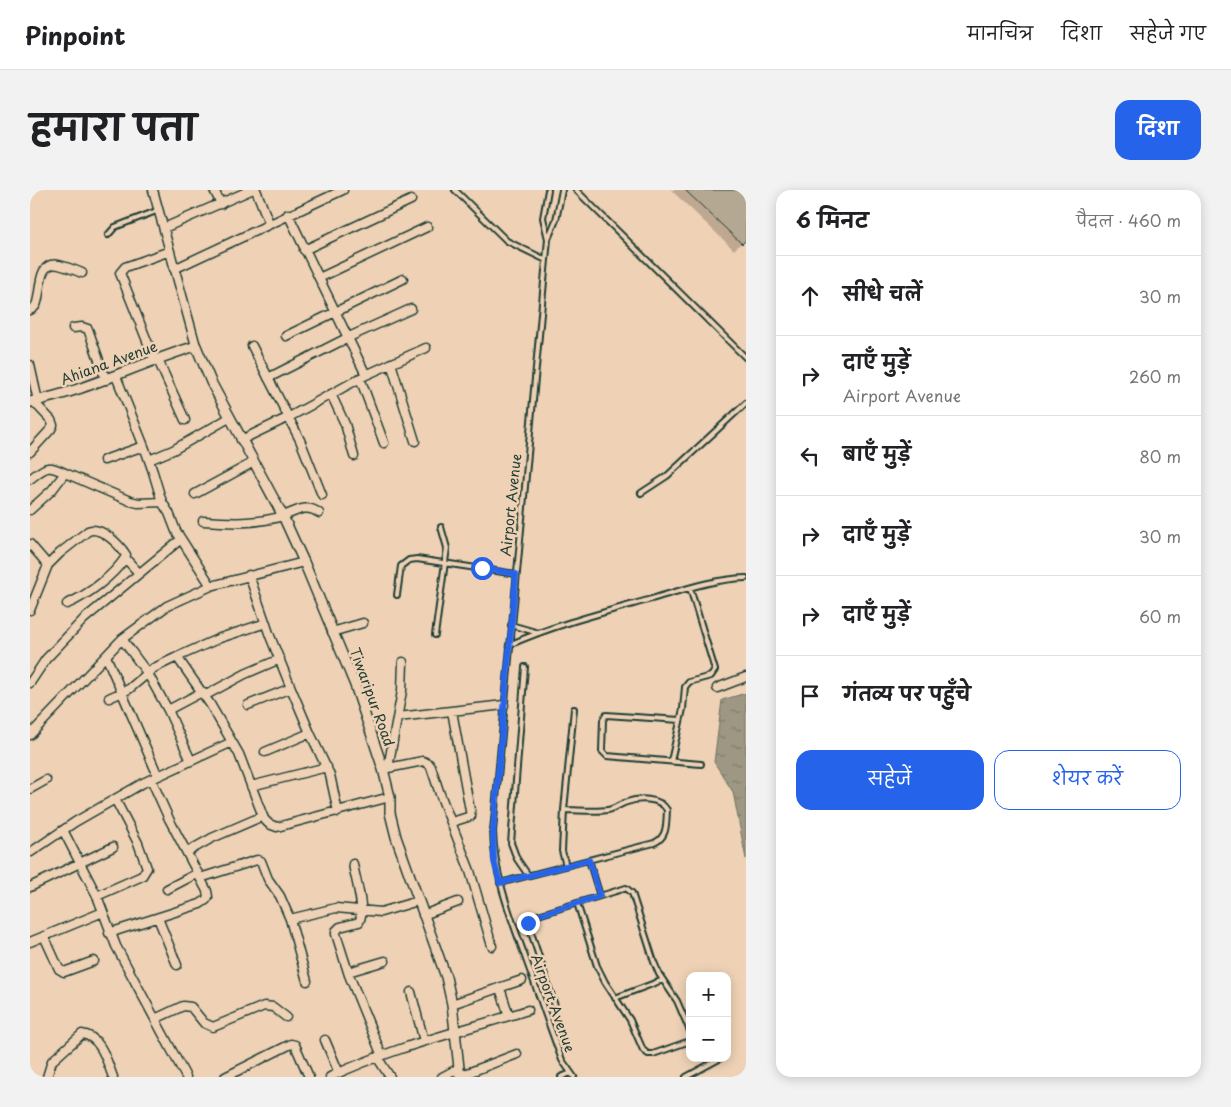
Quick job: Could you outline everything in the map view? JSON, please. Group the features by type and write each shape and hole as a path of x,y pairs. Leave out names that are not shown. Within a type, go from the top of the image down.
{"street":[{"path":"153,190 196,346"},
{"path":"214,190 221,204"},
{"path":"164,228 251,190"},
{"path":"256,190 269,223"},
{"path":"174,269 288,214 343,190"},
{"path":"304,250 411,200"},
{"path":"288,214 304,250 349,337 384,443"},
{"path":"319,278 427,226"},
{"path":"170,251 125,267 120,272 184,420"},
{"path":"30,310 36,304 43,273 47,268 52,265 58,265 82,273"},
{"path":"286,336 403,279"},
{"path":"268,378 349,337 411,309"},
{"path":"73,328 82,327 88,329 106,380"},
{"name":"Ahiana Avenue","path":"34,402 106,380 196,346"},
{"name":"Tiwaripur Road","path":"196,346 202,364 229,418 283,516 304,562 386,768 390,813 396,838 446,977 456,1031 460,1074"},
{"path":"252,346 300,440 322,495"},
{"path":"241,440 363,376 426,348"},
{"path":"391,364 415,442"},
{"path":"30,365 34,402 51,420 53,425 51,430 30,452"},
{"path":"116,376 149,460 162,502 181,539 210,586"},
{"path":"331,394 345,424 354,456"},
{"path":"149,460 173,450 229,418"},
{"path":"104,460 138,448 144,449"},
{"path":"195,494 254,462"},
{"path":"30,479 48,467 130,501 138,503 162,502"},
{"path":"30,510 52,490 65,474"},
{"path":"204,521 246,523 283,516 305,508 314,508 319,513"},
{"path":"30,610 48,565 60,553 93,529 114,541 124,551 125,558 138,573"},
{"path":"30,683 46,659 84,619 181,539"},
{"path":"30,544 48,565"},
{"path":"68,604 84,596 97,586 125,558"},
{"path":"30,735 122,640 167,606 210,586 304,562"},
{"path":"249,576 291,688 310,733 327,766 338,812"},
{"path":"109,698 136,684 154,668 177,657 220,638 266,623"},
{"path":"332,632 363,623"},
{"path":"122,640 148,674 168,710 191,761"},
{"path":"106,656 168,819 208,894 206,900 110,933"},
{"path":"177,657 202,692 232,742 263,816 269,824 277,826 338,812 390,797"},
{"path":"202,692 206,695 280,659"},
{"path":"403,662 402,691 398,717 386,768 423,761 429,764 470,871 492,946"},
{"path":"717,688 746,677"},
{"path":"248,705 291,688"},
{"path":"168,710 202,692"},
{"path":"398,717 504,705"},
{"path":"452,711 471,816 452,822"},
{"path":"265,752 310,733"},
{"path":"31,852 63,830 154,778 232,742"},
{"path":"251,786 327,766"},
{"path":"30,789 46,780"},
{"path":"97,896 142,876 147,868 138,843 115,800"},
{"path":"186,852 212,838 263,816"},
{"path":"63,830 97,896 110,933 186,1077"},
{"path":"30,887 113,847"},
{"path":"166,888 199,875 260,860 263,862 268,879 280,896 290,920 307,981"},
{"path":"352,864 362,918 359,922 340,927 336,931 348,972 380,1057 390,1077"},
{"path":"290,920 336,908 382,912 418,901"},
{"path":"423,915 458,902"},
{"path":"30,942 104,912"},
{"path":"158,918 177,965"},
{"path":"44,936 59,969 62,971 64,972 94,961"},
{"path":"348,972 385,961"},
{"path":"452,1004 522,980"},
{"path":"500,988 509,1016"},
{"path":"411,992 424,1041"},
{"path":"155,1019 183,1006 191,1007 204,1023 213,1027 264,1006 273,1007 286,1017"},
{"path":"330,1077 424,1041 528,1010"},
{"path":"47,1077 50,1066 56,1056 82,1034 88,1035 97,1042 113,1077"},
{"path":"326,1040 339,1073"},
{"path":"225,1077 292,1044 295,1045 309,1077"},
{"path":"442,1077 460,1074 516,1054"}],"lane":[{"path":"456,190 507,241 546,260"},
{"name":"Airport Avenue","path":"548,190 543,218 548,239 493,832 494,861 512,920 562,1060 573,1075"},
{"path":"548,239 556,220 562,190"},
{"path":"576,190 746,358"},
{"path":"108,235 116,227 158,210"},
{"path":"641,493 667,476 746,403"},
{"path":"435,635 447,548 441,527"},
{"path":"397,595 400,571 404,563 417,559 516,574"},
{"path":"509,645 539,633 690,588 712,582 746,578"},
{"path":"670,761 687,684 711,676 715,670 690,588"},
{"path":"511,625 539,633"},
{"path":"525,667 510,843 517,859 528,875"},
{"path":"566,866 562,850 564,810 574,709"},
{"path":"680,720 608,714 603,720 602,746 604,754 701,764"},
{"path":"500,883 659,841 665,834 667,810 662,804 641,800 626,802 606,810 564,810"},
{"path":"589,860 600,896"},
{"path":"556,1006 528,923 535,916 626,888 632,893 654,962 677,1001 686,1022"},
{"path":"577,904 597,966 605,982 630,1020 645,1053 653,1054 686,1042"},
{"path":"616,998 663,980"},
{"path":"686,1077 714,1062"},
{"path":"561,1077 573,1075"}],"water":[{"path":"746,693 746,859 733,792 714,762 722,700"}],"building":[{"path":"685,190 746,190 746,240 742,244"}],"route":[{"path":"482,568 516,574 493,832 494,861 500,883 589,860 600,896 535,916 528,923"}]}
